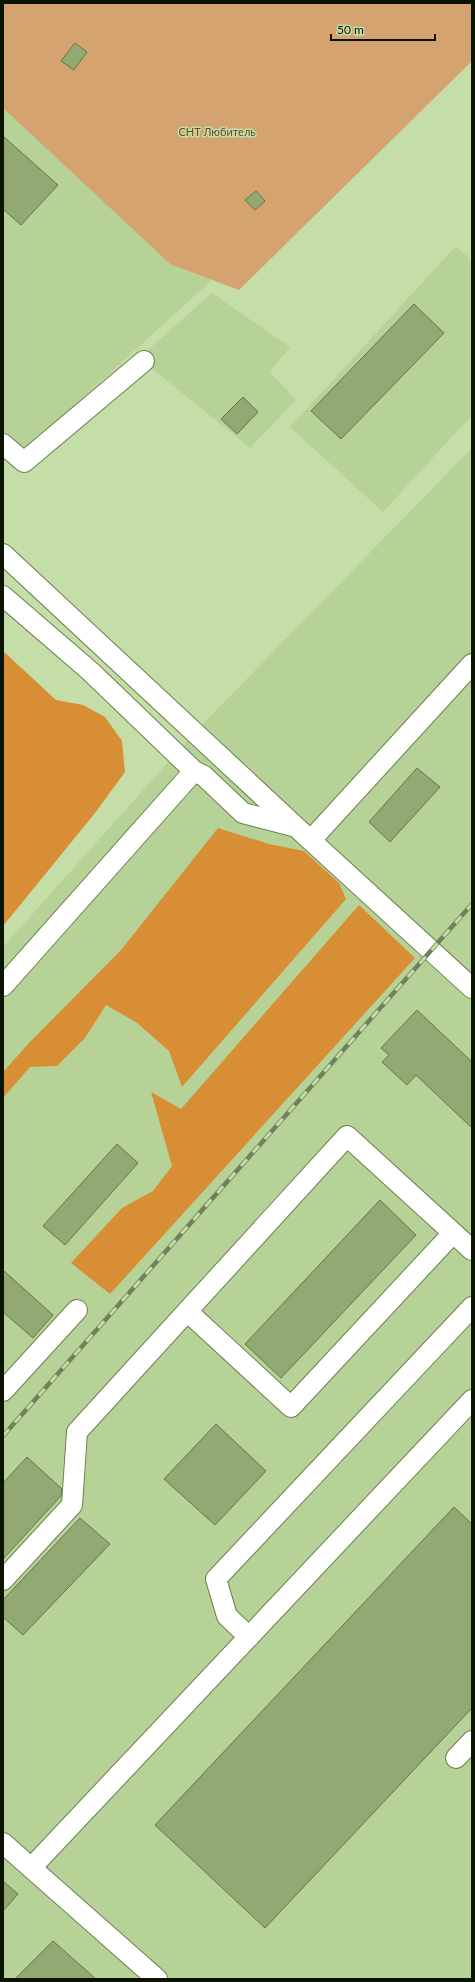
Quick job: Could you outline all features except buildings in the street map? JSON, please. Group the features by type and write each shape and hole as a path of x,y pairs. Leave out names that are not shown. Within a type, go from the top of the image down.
{"lane":[{"path":"3,444 24,462 144,361"},
{"path":"3,554 295,826 472,988"},
{"path":"3,596 90,671 194,771 204,776 243,813 295,826"},
{"path":"311,840 472,664"},
{"path":"3,986 194,771"},
{"path":"3,1580 72,1505 77,1432 347,1136 472,1250"},
{"path":"188,1312 292,1407 453,1233"},
{"path":"249,1637 227,1616 216,1579 472,1307"},
{"path":"3,1391 77,1310"},
{"path":"31,1868 472,1400"},
{"path":"456,1758 472,1741"},
{"path":"3,1843 157,1979"}],"shaded area":[{"path":"3,108 170,264 212,280 10,464 3,458"},
{"path":"456,246 472,261 472,415 383,512 290,427"},
{"path":"212,293 290,347 270,372 296,400 250,448 139,358"},
{"path":"472,448 472,1979 3,1979 3,947 195,732"},
{"path":"3,651 56,700 83,705 105,717 122,741 125,772 95,813 3,926"},
{"path":"218,828 269,844 304,851 339,883 346,899 182,1087 169,1051 136,1022 106,1005 85,1038 57,1066 30,1067 3,1098 3,1072 29,1043 121,950"},
{"path":"359,905 415,958 110,1294 71,1263 122,1208 153,1191 172,1166 151,1092 181,1109"}],"green space":[{"name":"СНТ Любитель","path":"3,3 472,3 472,61 239,290 170,264 3,108"}],"railway":[{"path":"3,1436 472,904"}]}
